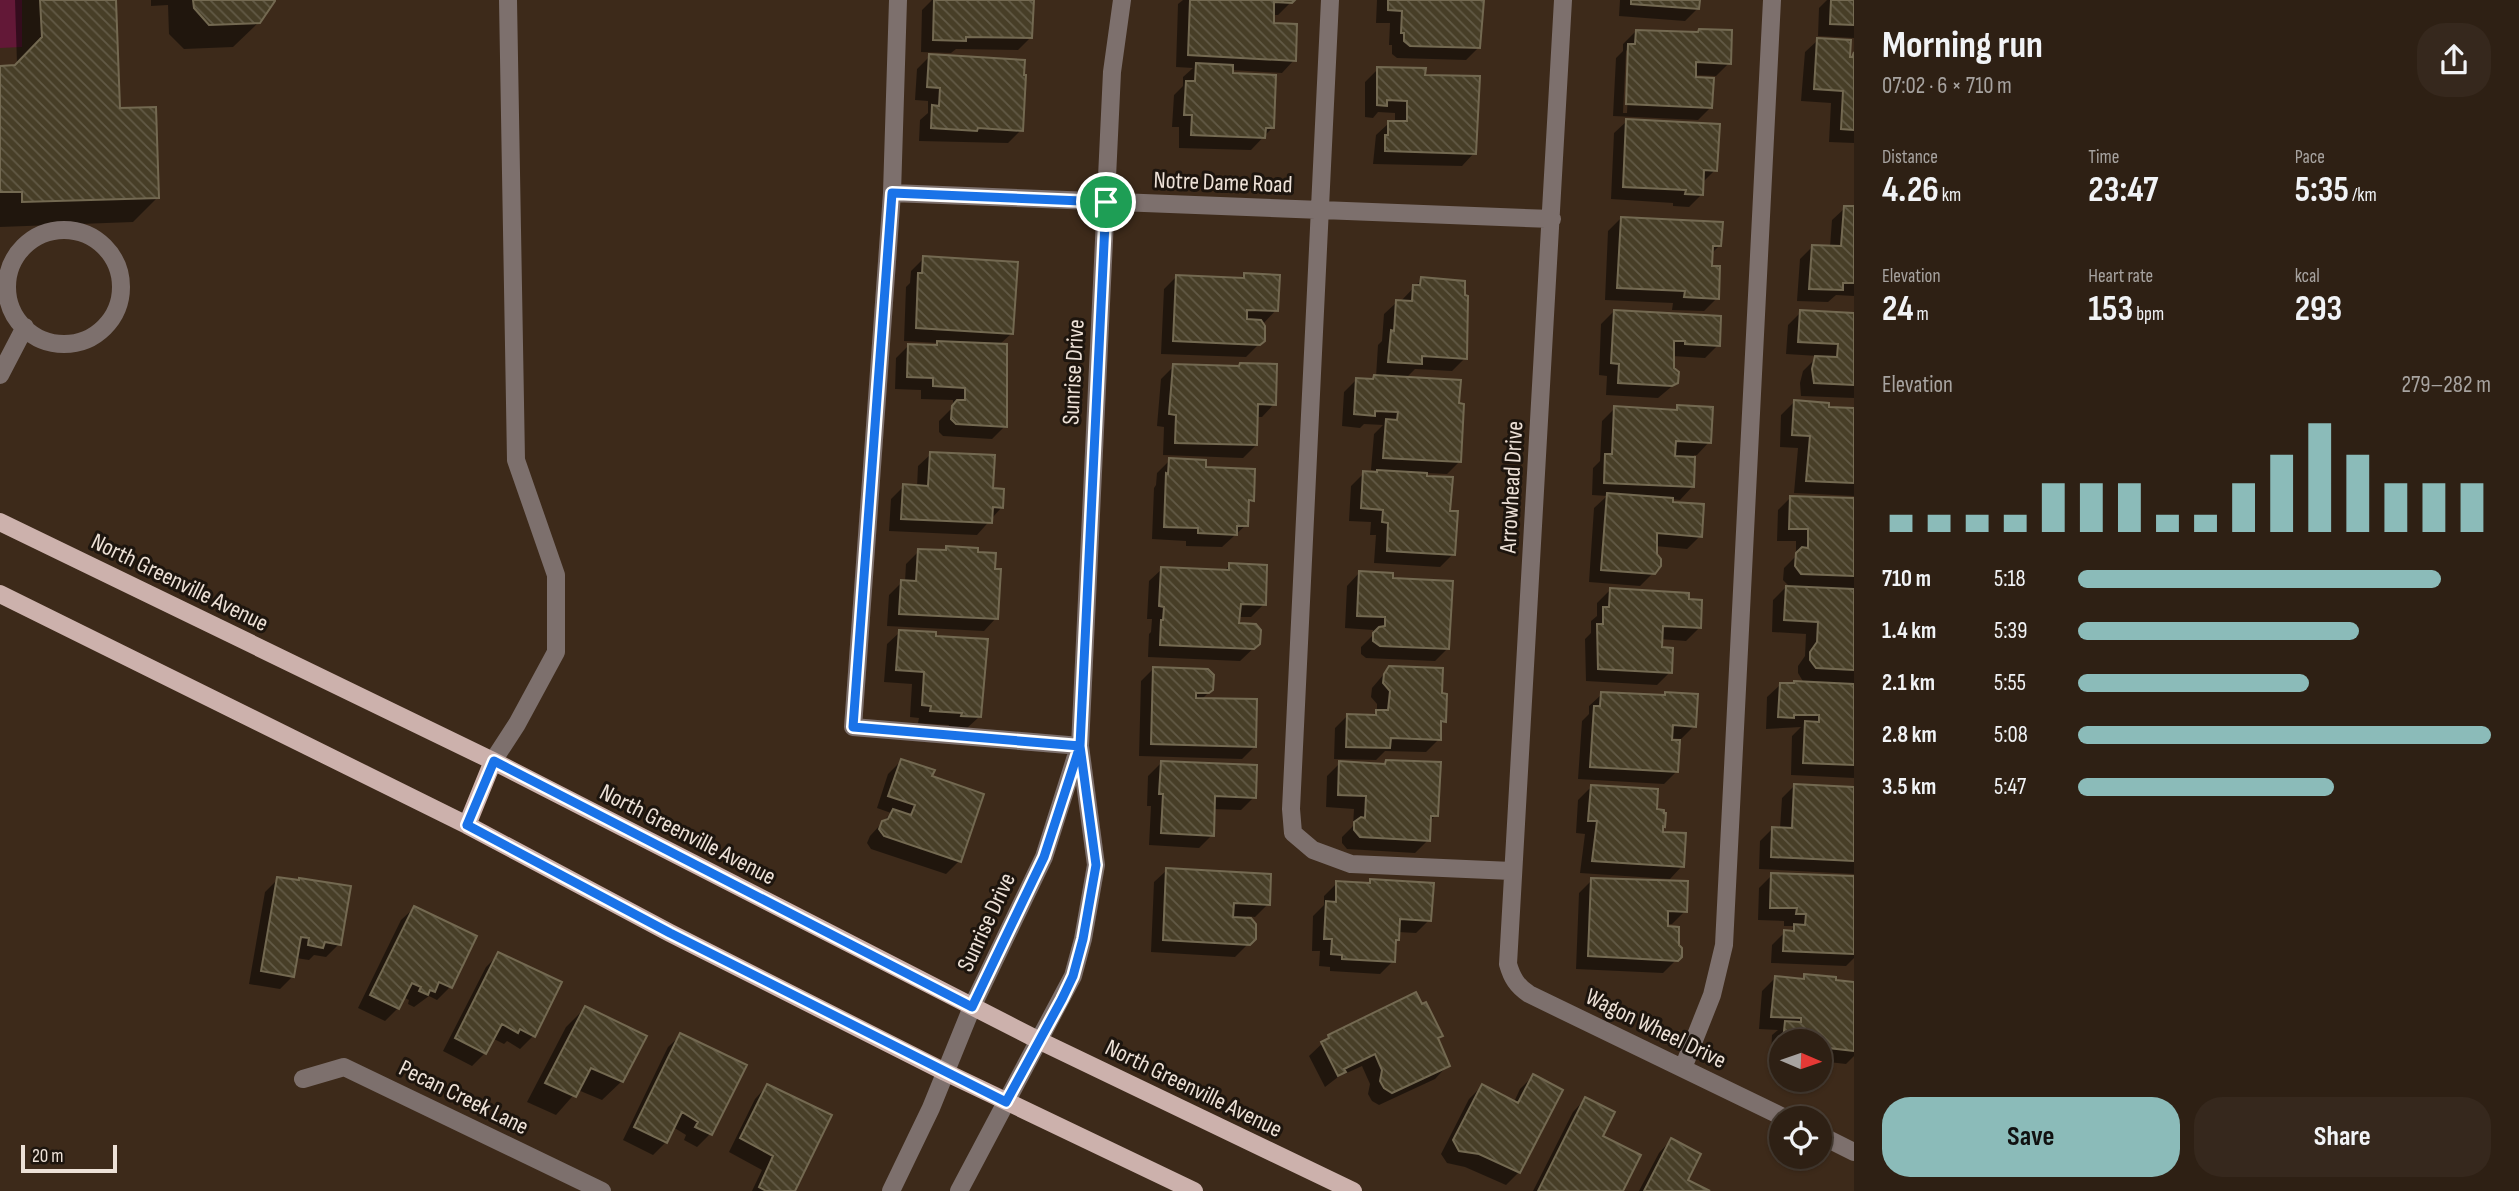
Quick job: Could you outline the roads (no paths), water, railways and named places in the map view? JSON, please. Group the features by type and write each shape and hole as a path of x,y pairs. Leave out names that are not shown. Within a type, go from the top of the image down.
{"main road":[{"name":"North Greenville Avenue","path":"0,522 494,761 972,1007 1353,1191"},
{"path":"0,594 467,825 670,933 945,1072 1194,1191"},
{"path":"467,825 494,761"}],"street":[{"path":"494,761 556,652 556,575 516,460 508,0"},
{"path":"898,0 892,193 853,727 1080,746"},
{"name":"Sunrise Drive","path":"959,1191 1073,976 1083,939 1096,865 1080,746 1112,72 1122,0"},
{"path":"1329,0 1291,809 1293,833 1313,850 1351,864 1513,871"},
{"name":"Arrowhead Drive","path":"1511,976 1508,964 1563,0"},
{"path":"1684,1068 1712,995 1724,945 1772,0"},
{"name":"Notre Dame Road","path":"892,193 1552,219"},
{"path":"56,230 78,231 99,241 113,257 121,278 120,301 111,321 94,336 73,344 51,343 30,333 25,327 15,317 8,295 9,273 18,253 35,237 56,230"},
{"path":"0,374 25,327"},
{"name":"Sunrise Drive","path":"891,1191 931,1108 972,1007 1044,857 1080,746"},
{"name":"Wagon Wheel Drive","path":"1511,976 1518,986 1529,994 1769,1110"},
{"name":"Pecan Creek Lane","path":"303,1079 344,1067 602,1191"},
{"path":"1832,1141 1854,1152"}]}
